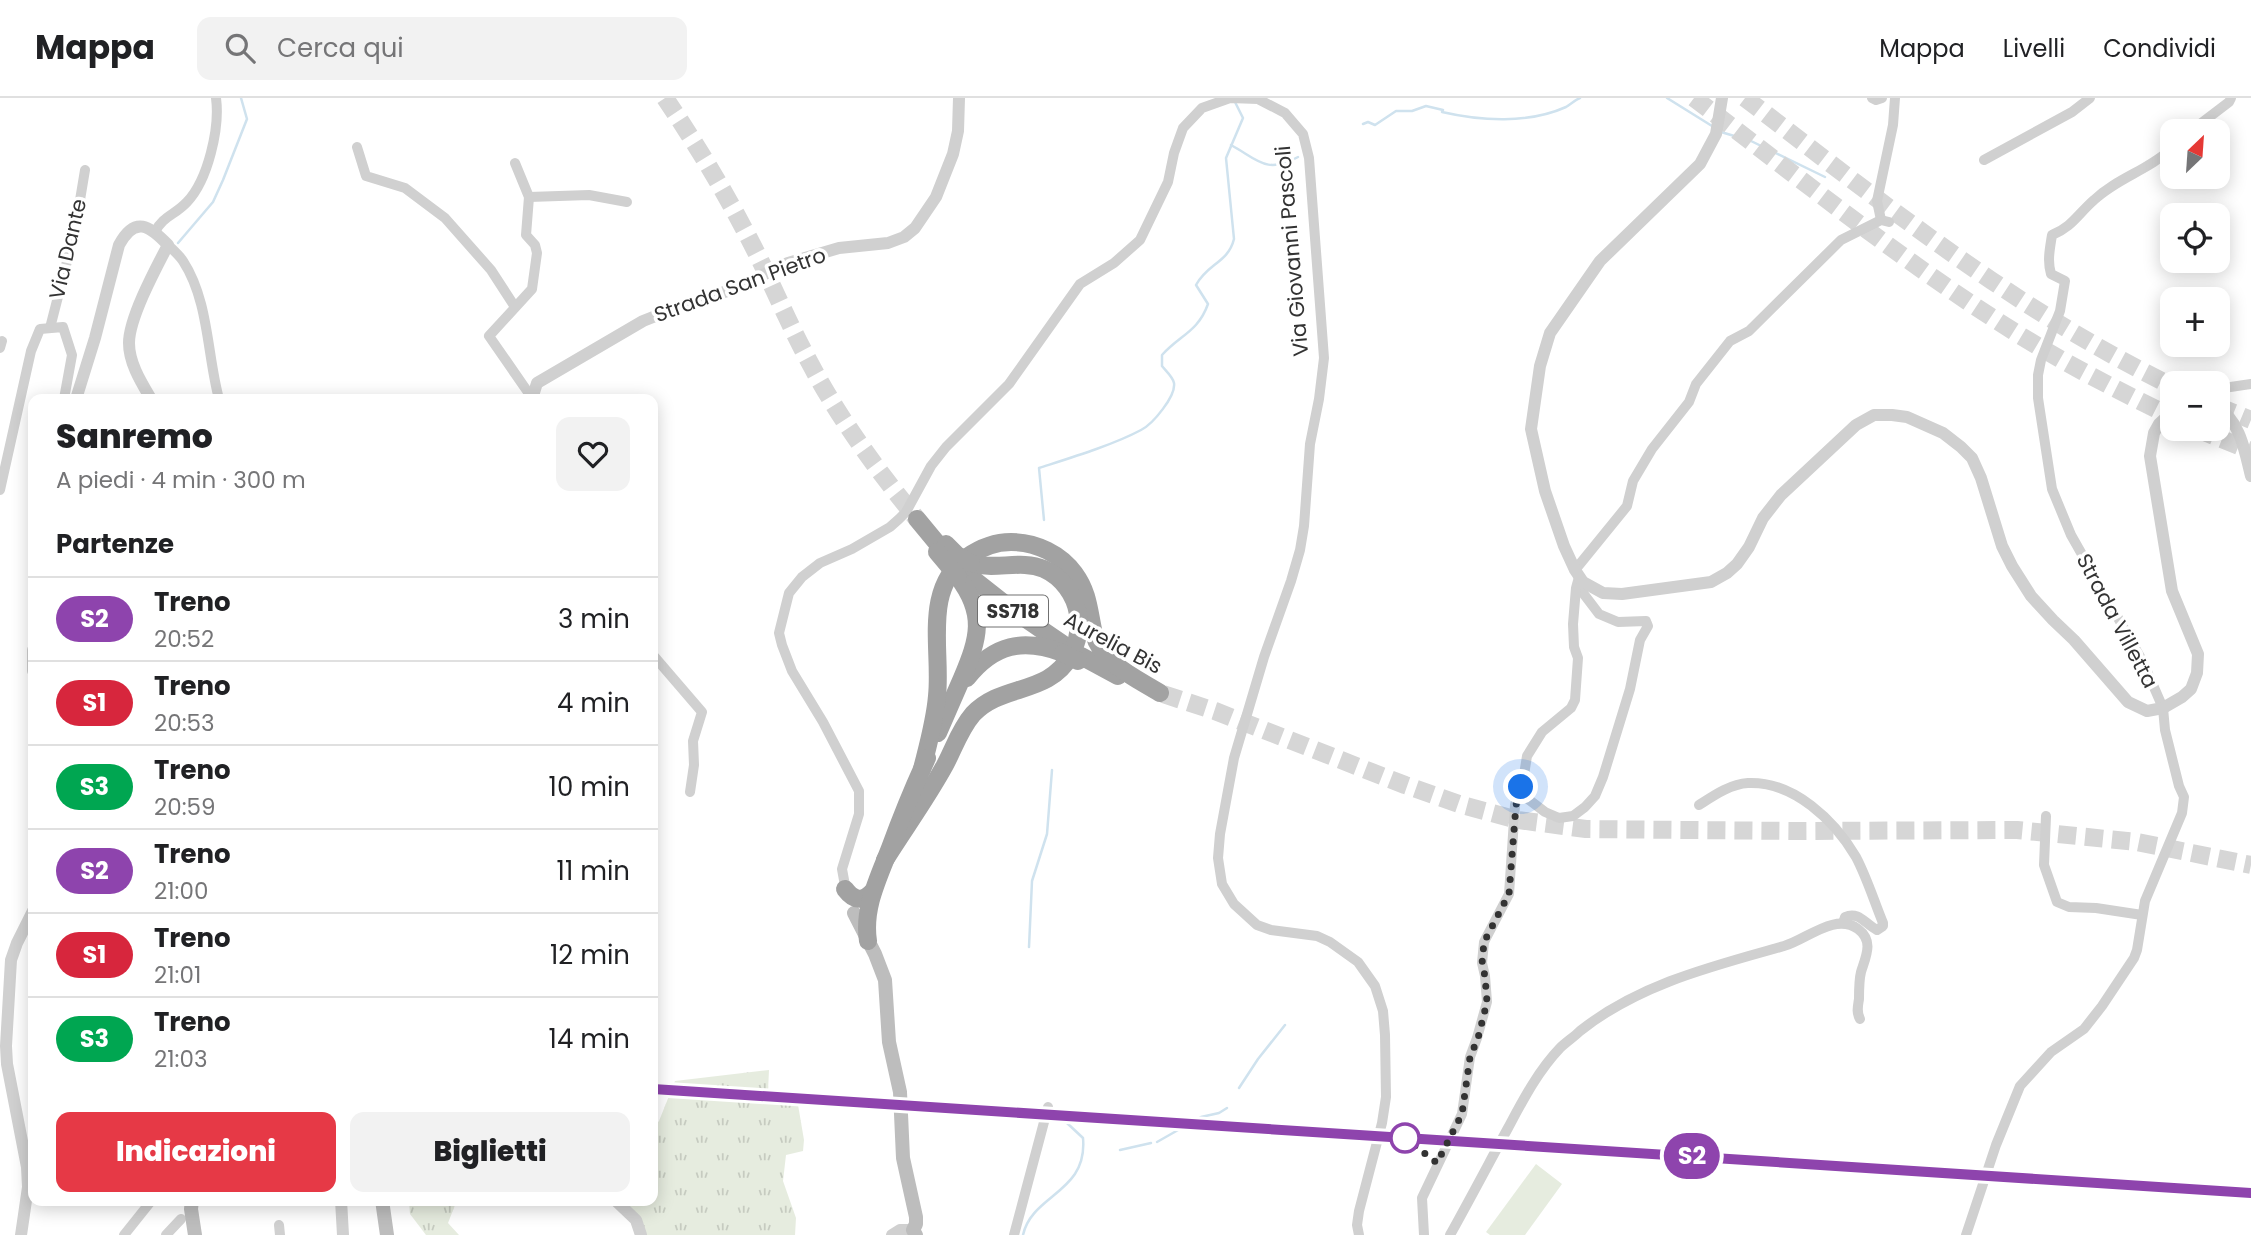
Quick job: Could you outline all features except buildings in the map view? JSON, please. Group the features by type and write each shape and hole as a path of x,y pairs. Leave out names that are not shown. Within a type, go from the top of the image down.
{"highway":[{"name":"Aurelia Bis","path":"921,524 941,548 964,570 1072,654 1161,694 1104,654 1097,643 1087,596 1080,582 1063,561 1030,544 992,544 971,555 955,567 942,589 938,610 937,696 922,769"},
{"path":"868,942 867,922 872,896 886,860 922,769 972,654 977,636 975,609 968,592 964,570 1023,564 1041,568 1056,577 1069,591 1077,610 1077,642 1065,666 1047,681 998,698 976,712 964,726 933,786 886,860"},
{"path":"944,721 965,682 992,653 1022,645 1042,646 1072,654"},
{"path":"845,889 858,900 872,896"},
{"path":"853,913 872,896"}],"main road":[{"name":"Via Giovanni Pascoli","path":"853,913 885,979 889,1042 900,1092 903,1158 916,1217 914,1232"},
{"path":"191,1206 195,1235"},
{"path":"383,1206 387,1235"}],"street":[{"path":"155,232 161,221 183,206 195,193 205,171 212,144 216,98"},
{"name":"Strada San Pietro","path":"534,394 537,383 643,321 731,290 788,263 839,248 874,246 904,237 915,228 936,197 953,154 958,131 959,98"},
{"path":"1521,787 1528,799 1545,812 1559,818 1573,816 1595,796 1630,689 1640,640 1648,626 1646,621 1618,622 1599,614 1583,593 1579,576 1545,491 1531,429 1545,344 1600,261 1700,164 1716,134 1722,98"},
{"path":"1872,98 1881,98"},
{"path":"1424,1235 1422,1198 1462,1114 1470,1057 1487,1002 1482,964 1484,942 1509,894 1516,805 1527,756 1542,732 1571,708 1576,700 1578,658 1574,647 1573,624 1579,576 1627,506 1633,481 1652,449 1683,411 1696,384 1730,341 1749,331 1841,240 1885,221 1877,201 1895,98"},
{"path":"1984,160 2072,112 2090,98"},
{"path":"2206,119 2231,98"},
{"name":"Via Giovanni Pascoli","path":"853,913 842,869 859,814 859,791 823,722 792,671 782,645 779,633 789,593 802,577 820,563 852,549 890,527 906,512 931,466 946,447 1009,384 1080,284 1114,264 1140,240 1168,182 1183,128 1202,108 1230,99 1258,99 1284,113 1303,134 1310,158 1324,358 1310,444 1300,550 1234,758 1218,859 1222,884 1234,904 1256,925 1271,930 1317,936 1330,942 1358,962 1378,995 1385,1034 1386,1097 1359,1212 1359,1235"},
{"path":"357,147 366,176 405,188 445,218 491,270 515,307"},
{"name":"Strada Villetta","path":"1966,1235 1996,1145 2020,1086 2051,1052 2084,1029 2134,958 2145,901 2185,802 2165,730 2163,708 2143,662 2071,535 2052,489 2038,398 2041,360 2060,311 2065,281 2051,274 2049,269 2052,234 2066,229 2095,198 2160,157"},
{"path":"515,163 529,197 526,235 535,245 537,253 535,275 532,289 489,336 529,394"},
{"name":"Via Dante","path":"50,328 75,230 85,170"},
{"path":"529,197 589,195 627,202"},
{"path":"78,394 119,245 126,234 137,226 148,227 155,232 182,260 192,279 211,353 218,394"},
{"path":"148,394 133,365 129,343 132,326 168,245"},
{"path":"0,490 31,351 40,329 63,327 72,355 65,394"},
{"path":"2230,387 2251,384"},
{"path":"1579,576 1603,593 1622,594 1711,582 1737,564 1763,518 1781,495 1856,425 1874,415 1907,417 1943,433 1972,458 2002,546 2031,596 2128,702 2147,712 2163,708 2191,689 2197,673 2198,654 2172,591 2150,456 2154,433 2160,423"},
{"path":"2230,418 2238,431 2251,476"},
{"path":"658,661 702,712 693,741 694,765 690,792"},
{"path":"1699,805 1734,786 1746,783 1761,784 1791,794 1820,812 1857,860 1883,923 1877,930 1851,914 1845,917 1843,923"},
{"path":"2046,816 2044,864 2057,902 2064,906 2143,915"},
{"path":"21,1235 28,1187 27,1167 6,1046 10,960 28,921"},
{"path":"1450,1235 1533,1083 1560,1047 1622,1002 1693,972 1788,945 1824,928 1843,923 1859,930 1868,946 1861,974 1857,1013 1860,1018"},
{"path":"1014,1235 1048,1107"},
{"path":"124,1235 147,1206"},
{"path":"341,1206 343,1235"},
{"path":"621,1206 636,1220 641,1235"},
{"path":"166,1235 181,1219"},
{"path":"892,1235 900,1230 914,1232"}],"green space":[{"path":"769,1070 768,1091 796,1093 804,1140 803,1151 786,1155 783,1181 796,1218 795,1235 645,1235 627,1206 658,1206 658,1122 675,1081"},
{"path":"1536,1164 1562,1184 1525,1235 1490,1235 1486,1232"},
{"path":"409,1206 455,1206 448,1223 459,1235 426,1235 410,1214"}],"waterway":[{"path":"178,243 213,202 223,180 247,119 241,98"},
{"path":"1363,124 1368,122 1375,125 1396,111 1412,111 1426,106 1443,110 1442,112 1472,117 1520,118 1551,112 1580,98"},
{"path":"1667,98 1712,126"},
{"path":"1044,520 1039,468 1105,446 1141,430 1157,416 1174,389 1171,376 1162,366 1162,355 1194,327 1204,313 1208,304 1196,285 1206,272 1223,258 1234,239 1226,158 1243,118 1235,102"},
{"path":"1721,132 1751,141 1825,177"},
{"path":"1231,145 1255,160 1270,165 1278,165 1298,157"},
{"path":"1029,947 1032,881 1047,834 1052,770"},
{"path":"1239,1088 1285,1025"},
{"path":"1157,1142 1201,1117 1219,1113 1227,1108"},
{"path":"1023,1235 1028,1221 1037,1210 1069,1182 1077,1171 1082,1156 1083,1138 1067,1123 1054,1117"},
{"path":"1120,1150 1151,1143"}],"tunnel":[{"path":"665,98 740,221 798,340 834,406 860,445 917,519"},
{"path":"1694,98 1855,221 1979,309 2058,358 2160,411"},
{"path":"1745,98 1899,215 2004,289 2059,324 2160,380"},
{"path":"2230,411 2251,420"},
{"path":"2226,441 2251,451"},
{"path":"1163,694 1215,711 1405,785 1462,805 1518,820 1586,829 2017,830 2137,842 2251,865"}],"train":[{"name":"S2","path":"658,1089 2251,1193"}],"route":[{"path":"1405,1138 1437,1163 1462,1114 1470,1057 1487,1002 1482,970 1484,942 1509,894 1516,805 1521,787"}]}
